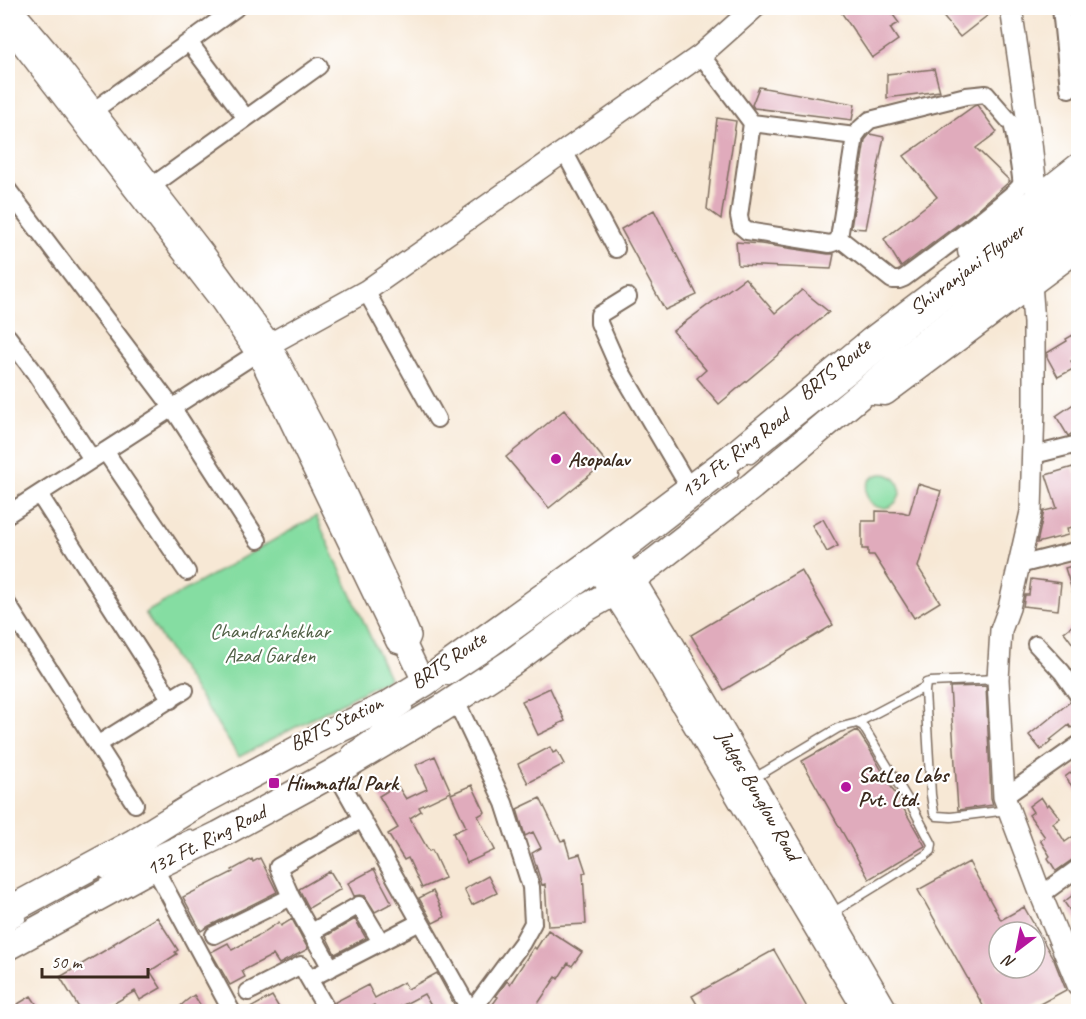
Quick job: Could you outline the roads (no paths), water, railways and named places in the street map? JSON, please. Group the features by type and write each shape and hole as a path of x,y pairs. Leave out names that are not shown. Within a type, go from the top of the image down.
{"main road":[{"path":"864,348 870,331 1078,166"},
{"name":"Shivranjani Flyover","path":"864,348 1078,185"},
{"name":"Shivranjani Flyover","path":"863,391 1078,225"},
{"path":"863,391 885,393 1031,283 1076,258"},
{"name":"132 Ft. Ring Road","path":"17,913 200,802 316,740 388,705 436,692 511,663 584,609 612,570 690,489 730,459 864,348"},
{"name":"132 Ft. Ring Road","path":"8,946 154,867 219,835 339,762 403,732 436,692 612,570 752,486 863,391"},
{"name":"Judges Bunglow Road","path":"612,570 751,780 886,1011"},
{"name":"Judges Bunglow Road","path":"612,570 645,640 867,1011"}],"street":[{"path":"11,8 202,251 319,437 410,636 406,645 504,803 531,887 532,923 522,943 471,1011 362,819 339,762"},
{"path":"93,111 236,8"},
{"path":"1011,8 1037,197"},
{"path":"1061,8 1070,89"},
{"path":"8,514 263,348 366,291 700,55 744,10"},
{"path":"8,26 221,301 263,348"},
{"path":"189,42 246,118"},
{"path":"700,55 752,123 739,216 741,226 747,231 836,242 839,238 855,136 870,120 966,96 986,94 1012,124 1021,181 1018,189 904,278 892,280 839,238"},
{"path":"152,186 319,66"},
{"path":"752,123 855,136"},
{"path":"564,151 616,249"},
{"path":"8,190 172,407 258,540"},
{"path":"1031,283 1034,323 1034,455 1031,512 1009,608 1001,630 998,680 1006,803 1078,985"},
{"path":"366,291 437,419"},
{"path":"628,297 599,315 599,323 618,366 690,489"},
{"path":"8,337 187,572"},
{"path":"1034,455 1078,444"},
{"path":"39,494 178,695 97,745"},
{"path":"1019,565 1078,550"},
{"path":"8,605 135,804"},
{"path":"1036,644 1062,672 1078,695"},
{"path":"1006,803 1078,745"},
{"path":"331,968 291,897 278,867 362,819"},
{"path":"154,867 232,1011"},
{"path":"1041,895 1078,868"},
{"path":"214,935 291,897"},
{"path":"312,932 359,905 381,942"},
{"path":"309,979 420,922"},
{"path":"248,992 300,965 328,1011"}],"lane":[{"name":"BRTS Route","path":"746,463 913,330 1078,206"},
{"path":"612,570 736,470"},
{"path":"934,813 927,740 926,683 930,681 998,680"},
{"path":"751,780 838,729 857,723 925,687"},
{"name":"BRTS Route","path":"409,708 436,692"},
{"name":"BRTS Station","path":"360,730 409,708"},
{"name":"BRTS Station","path":"339,762 409,708"},
{"path":"829,914 931,851 932,844 920,821 863,726 857,723"},
{"path":"934,813 937,816 951,817 993,813 1006,803"},
{"path":"920,821 934,813"},
{"path":"94,879 196,832"},
{"path":"104,874 170,834"},
{"path":"8,926 17,913"}],"place":[{"name":"Asopalav","path":"556,459"},
{"name":"Himmatlal Park","path":"274,783"},
{"name":"SatLeo Labs Pvt. Ltd.","path":"846,787"}],"park label":[{"name":"Chandrashekhar Azad Garden","path":"270,643"}]}
